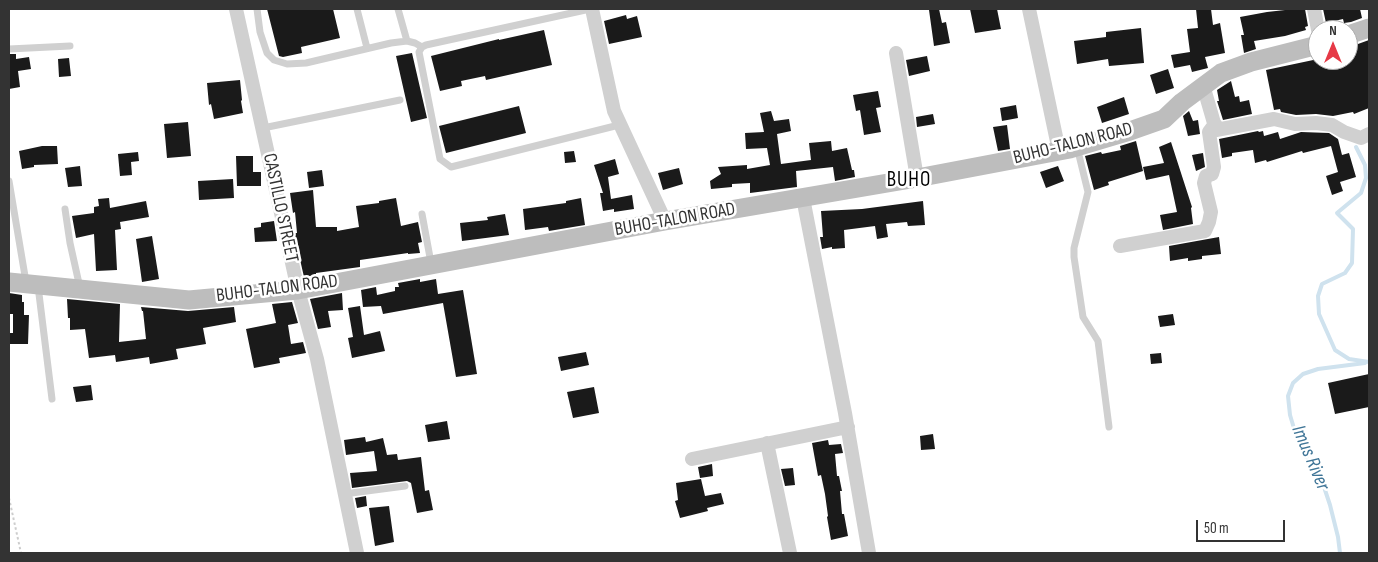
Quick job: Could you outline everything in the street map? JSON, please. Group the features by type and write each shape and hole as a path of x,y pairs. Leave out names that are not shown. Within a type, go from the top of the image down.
{"street":[{"name":"CASTILLO STREET","path":"236,9 298,290 317,359 357,553"},
{"path":"591,9 614,111 665,221"},
{"path":"1029,9 1068,149"},
{"name":"BUHO-TALON ROAD","path":"24,283 189,300 298,290 665,221 917,178 1068,149 1127,132 1164,119 1202,86 1221,73 1251,62 1308,48"},
{"path":"896,53 917,178"},
{"path":"1202,86 1216,130 1274,119 1296,124 1316,123 1332,125 1361,138 1369,134"},
{"path":"1120,246 1205,231 1211,212 1204,183 1206,176 1212,174 1214,167 1209,132 1214,124"},
{"path":"803,198 848,427 869,553"},
{"path":"692,459 848,427"},
{"path":"767,444 790,553"}],"lane":[{"path":"257,9 267,53 274,60 287,64 306,63 367,48 408,41 422,47"},
{"path":"357,9 367,48"},
{"path":"398,9 408,41"},
{"path":"591,9 422,47 419,52 440,159 451,167 620,125"},
{"path":"9,49 70,46"},
{"path":"263,128 400,100"},
{"path":"1068,149 1088,192 1074,248 1074,257 1083,317 1098,341 1109,427"},
{"path":"9,181 24,283 52,399"},
{"path":"65,210 80,288"},
{"path":"422,214 432,265"},
{"path":"344,494 405,486"}],"path":[{"path":"9,498 21,553"}],"building":[{"path":"267,9 333,9 340,38 301,47 302,53 283,57 279,56"},
{"path":"939,9 942,23 946,22 950,43 934,46 929,10"},
{"path":"970,9 997,9 1001,29 975,33"},
{"path":"1196,9 1211,9 1213,25 1220,23 1225,53 1205,57 1208,68 1192,72 1190,65 1174,68 1171,55 1190,52 1187,29 1198,28"},
{"path":"1305,9 1308,26 1305,27 1306,30 1285,36 1254,41 1256,49 1244,53 1241,35 1244,35 1240,17 1267,12"},
{"path":"1323,9 1360,9 1362,18 1356,20 1325,20"},
{"path":"626,15 627,19 637,16 642,37 609,44 604,21"},
{"path":"1141,28 1144,63 1109,66 1108,59 1077,64 1074,41 1106,37 1106,32"},
{"path":"544,30 552,65 486,80 485,76 461,81 462,86 440,91 431,56"},
{"path":"1369,40 1369,108 1354,114 1353,112 1333,116 1316,114 1296,115 1281,112 1280,109 1274,110 1266,70 1308,61 1308,70 1358,70 1358,44"},
{"path":"412,53 427,118 411,122 396,56"},
{"path":"9,54 16,54 16,59 29,57 31,69 18,71 20,87 9,89"},
{"path":"927,56 930,71 909,76 906,60"},
{"path":"69,58 71,76 59,77 58,59"},
{"path":"1168,69 1174,88 1156,94 1150,75"},
{"path":"240,80 243,113 214,119 211,104 209,105 207,83"},
{"path":"1231,81 1235,97 1239,96 1240,102 1249,100 1252,114 1223,120 1217,101 1219,101 1217,90"},
{"path":"878,91 881,107 876,108 881,132 864,135 860,110 856,111 853,95"},
{"path":"1124,97 1129,114 1102,123 1097,107"},
{"path":"1016,105 1018,118 1002,121 1000,108"},
{"path":"519,106 526,133 446,153 439,126"},
{"path":"771,111 774,121 789,119 791,131 777,134 781,164 811,160 809,143 831,141 832,151 847,148 855,177 835,181 833,167 796,171 797,187 750,193 750,183 732,184 732,187 711,189 710,181 721,174 718,167 747,165 747,169 770,165 767,148 746,149 745,133 764,132 760,113"},
{"path":"1189,111 1193,121 1198,120 1200,134 1188,136 1183,116"},
{"path":"933,114 935,124 917,127 916,117"},
{"path":"188,122 191,156 167,158 164,124"},
{"path":"1007,125 1010,149 998,151 993,127"},
{"path":"1263,131 1264,136 1278,132 1280,139 1301,132 1329,133 1338,139 1342,155 1349,153 1356,177 1340,182 1343,191 1332,195 1326,176 1338,172 1331,146 1303,153 1302,151 1267,162 1266,160 1255,163 1253,150 1232,153 1232,156 1222,158 1219,139"},
{"path":"1136,141 1143,171 1108,182 1109,185 1094,190 1085,156 1121,150 1120,146"},
{"path":"1171,142 1192,207 1193,224 1163,230 1160,215 1177,212 1169,175 1146,180 1143,167 1164,163 1159,147"},
{"path":"42,146 57,146 58,164 34,165 34,167 22,169 19,151"},
{"path":"574,151 576,162 565,163 564,152"},
{"path":"138,152 139,161 131,162 132,175 120,176 118,154"},
{"path":"1203,153 1205,167 1196,171 1192,155"},
{"path":"236,156 253,156 253,172 261,172 261,186 237,186"},
{"path":"615,159 619,174 608,177 611,199 632,195 634,209 614,212 614,209 603,211 600,193 603,193 594,165"},
{"path":"80,166 82,186 68,187 65,168"},
{"path":"1058,166 1064,181 1046,188 1040,172"},
{"path":"679,168 683,184 663,190 658,173"},
{"path":"322,170 324,186 309,188 307,172"},
{"path":"233,179 234,198 199,200 198,181"},
{"path":"313,190 316,227 337,227 337,231 359,227 356,206 379,203 379,201 396,198 401,226 418,222 422,242 418,243 420,253 360,260 360,267 316,273 316,275 304,277 294,233 297,233 295,212 293,213 290,193"},
{"path":"109,198 110,208 146,201 149,217 120,222 121,229 115,230 117,270 96,271 94,234 76,238 72,216 94,213 94,207 99,206 98,199"},
{"path":"581,198 585,225 549,231 548,227 525,230 523,209 566,203 566,201"},
{"path":"923,201 925,225 908,226 907,222 886,224 888,237 877,239 875,226 844,230 845,248 832,249 832,247 822,249 820,237 823,237 821,211 862,209"},
{"path":"505,214 509,235 462,241 460,223 488,220 487,217"},
{"path":"274,221 277,241 255,242 254,228 261,227 261,223"},
{"path":"152,236 159,279 142,282 136,239"},
{"path":"1219,237 1221,254 1202,256 1202,259 1188,261 1188,258 1170,261 1169,246"},
{"path":"420,279 420,282 436,279 438,294 463,290 477,374 456,377 443,303 383,314 381,306 363,307 361,290 376,287 377,295 395,291 395,287 399,287 398,283"},
{"path":"9,293 22,295 24,315 29,315 28,344 9,344 9,333 13,333 13,314 9,314"},
{"path":"342,293 343,310 328,311 331,327 318,329 310,299"},
{"path":"67,299 120,304 119,342 146,339 141,307 188,311 234,307 236,322 203,328 206,344 176,349 178,359 150,364 149,357 116,362 115,355 89,358 85,329 70,330"},
{"path":"292,302 298,323 288,325 291,344 303,342 306,353 279,358 280,363 254,368 246,329 276,323 272,304"},
{"path":"360,306 364,335 380,331 385,351 352,358 348,338 353,337 348,308"},
{"path":"1173,314 1175,325 1160,327 1158,316"},
{"path":"586,352 589,365 561,371 558,357"},
{"path":"1161,353 1162,363 1151,364 1150,354"},
{"path":"1369,374 1369,407 1335,414 1328,383"},
{"path":"91,385 93,400 76,402 73,387"},
{"path":"594,387 599,413 573,418 567,392"},
{"path":"447,421 450,439 428,442 425,425"},
{"path":"933,434 935,449 921,450 920,436"},
{"path":"365,437 366,442 383,438 387,455 397,454 398,460 421,457 425,491 429,490 433,510 417,513 411,483 407,481 352,488 350,473 377,471 374,451 346,455 344,440"},
{"path":"828,440 829,445 841,444 843,453 835,454 837,476 839,476 842,491 840,491 842,514 844,514 848,536 831,540 825,494 821,475 818,476 812,443"},
{"path":"712,464 713,476 700,478 698,467"},
{"path":"793,468 795,485 785,486 781,469"},
{"path":"701,479 705,496 721,493 724,504 707,508 708,511 680,518 675,501 678,500 676,483"},
{"path":"366,496 367,506 357,508 355,498"},
{"path":"389,506 394,542 375,546 369,508"}],"waterway":[{"path":"1356,147 1365,165 1366,178 1361,193 1337,213 1353,229 1352,263 1345,273 1322,284 1318,296 1319,314 1335,350 1349,359 1369,362"},
{"name":"Imus River","path":"1340,553 1330,505 1324,487 1305,455 1296,435 1290,415 1288,396 1293,383 1303,374 1318,369 1365,363"}],"district":[{"name":"BUHO","path":"909,181"}]}
